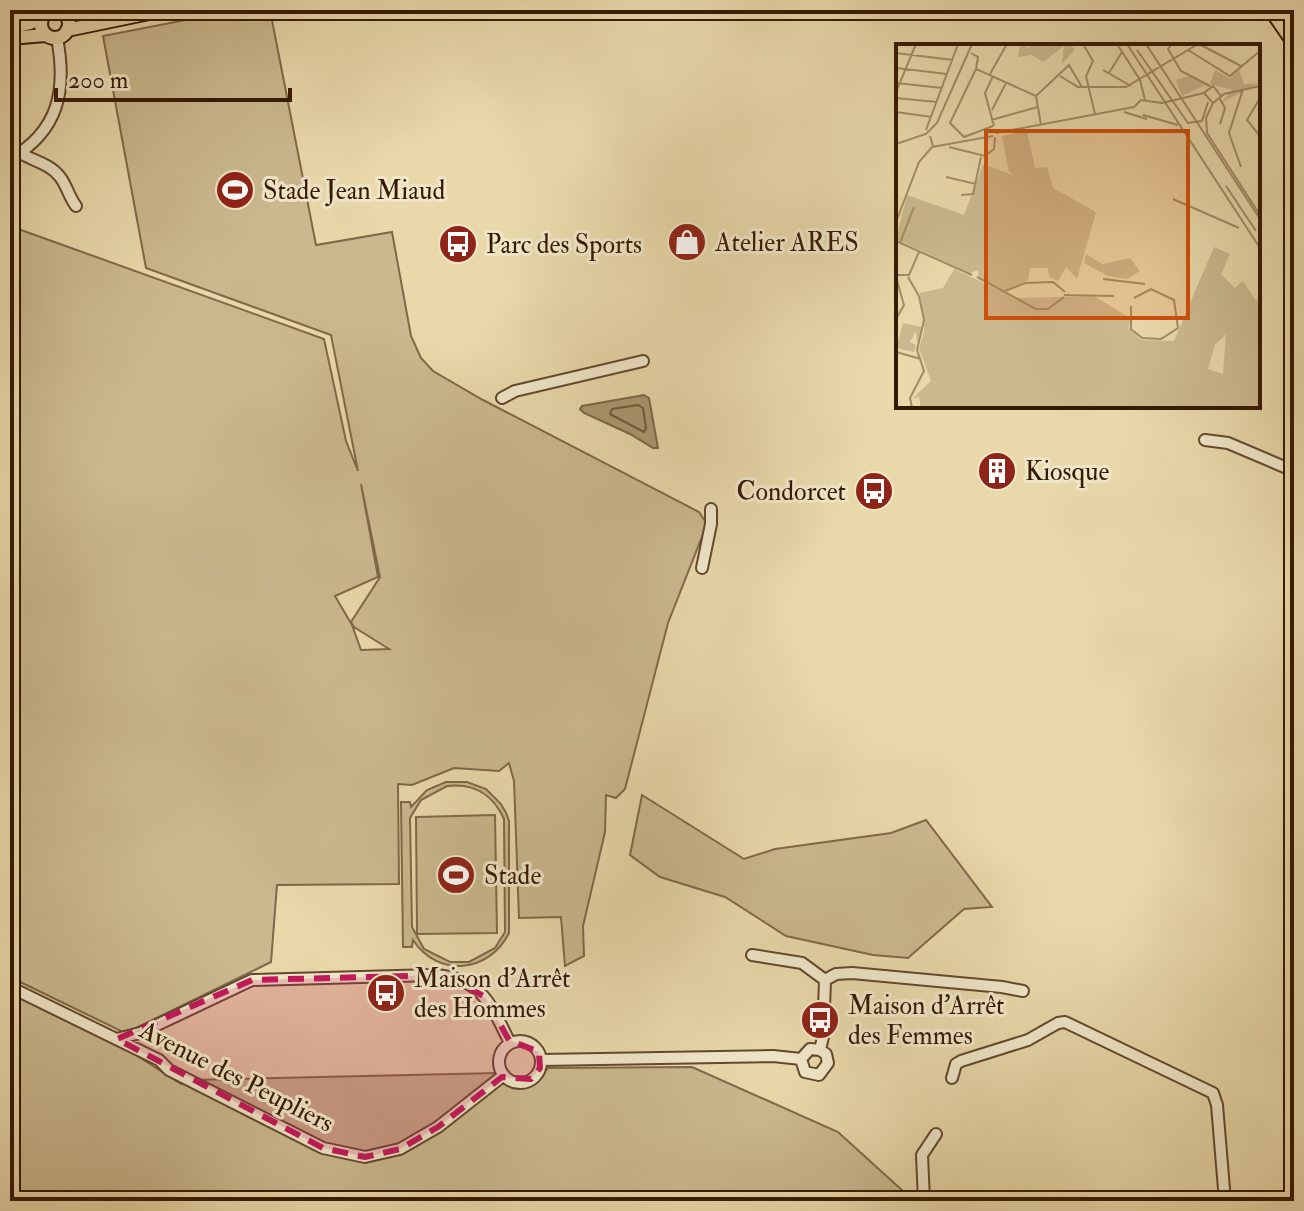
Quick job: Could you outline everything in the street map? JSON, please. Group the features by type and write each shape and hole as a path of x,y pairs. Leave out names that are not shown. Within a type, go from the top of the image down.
{"highway":[{"path":"1275,10 1294,35"},
{"path":"1275,10 1294,42"}],"main road":[{"path":"10,27 30,23 52,11 99,10"},
{"path":"10,38 56,34 164,10"},
{"path":"56,34 68,21 61,12"},
{"path":"45,14 41,26 56,34"}],"street":[{"path":"15,156 33,143 52,118 59,100 62,75 56,34"},
{"path":"15,156 52,168 62,179 69,198 76,206"},
{"path":"502,398 515,391 643,361"},
{"path":"1205,440 1228,443 1294,471"},
{"path":"702,568 711,509"},
{"path":"752,955 802,963 825,980"},
{"path":"825,980 836,974 852,973 1023,991"},
{"name":"Avenue des Peupliers","path":"117,1039 140,1033 252,980 433,975 457,978 477,989 494,1008 510,1043"},
{"path":"820,1050 825,980"},
{"name":"Avenue des Peupliers","path":"10,987 159,1060 169,1070 302,1138 323,1148 365,1157 400,1149 438,1127 504,1075"},
{"path":"952,1078 956,1064 961,1061 1028,1040 1058,1023 1071,1023 1110,1045 1213,1093 1217,1105 1225,1201"},
{"path":"524,1041 539,1052 541,1060 537,1074 525,1082 510,1080 499,1066 500,1055 510,1043 524,1041"},
{"path":"810,1049 820,1050 826,1054 828,1063 819,1075 805,1072 801,1059 810,1049"},
{"path":"541,1060 773,1056 801,1059"},
{"path":"924,1201 922,1155 936,1134"}],"highlighted area":[{"path":"446,975 485,997 509,1040 539,1052 540,1068 531,1079 502,1077 438,1127 400,1149 365,1157 323,1148 117,1039 252,980"}],"shaded area":[{"path":"237,10 270,10 316,245 392,232 411,336 421,358 433,371 699,512 707,524 668,623 625,789 616,798 606,795 605,832 583,926 584,956 565,966 561,917 519,918 514,781 509,763 499,771 454,768 412,785 398,784 399,884 277,885 271,962 132,1030 123,1032 10,977 10,226 324,339 346,441 358,471 331,335 146,268 103,36","holes":["361,484 380,577 351,622 389,649 361,650 352,625 335,596 378,577"]},
{"path":"446,782 467,782 486,789 501,804 509,821 509,933 489,956 476,963 463,966 436,961 413,940 412,947 403,947 401,802 410,802 411,807 427,790","holes":["447,786 481,792 494,803 504,819 505,932 495,948 469,962 450,962 424,949 412,927 410,818 421,800"]},
{"path":"642,795 744,859 775,849 891,833 926,820 992,907 964,909 908,958 873,955 786,936 725,897 660,877 630,855"},
{"name":"Stade","path":"495,815 497,933 417,934 416,817"},
{"path":"10,991 111,1039 181,1084 193,1080 497,1073 511,1085 531,1085 548,1068 692,1067 838,1132 914,1201 10,1201"}],"water":[{"path":"644,395 649,398 658,448 580,409 582,406"}],"place":[{"name":"Stade Jean Miaud","path":"235,190"},
{"name":"Atelier ARES","path":"687,242"},
{"name":"Parc des Sports","path":"458,244"},
{"name":"Kiosque","path":"997,471"},
{"name":"Condorcet","path":"874,491"},
{"name":"Stade","path":"456,875"},
{"name":"Maison d'Arrêt des Hommes","path":"386,993"},
{"name":"Maison d'Arrêt des Femmes","path":"820,1020"}]}
